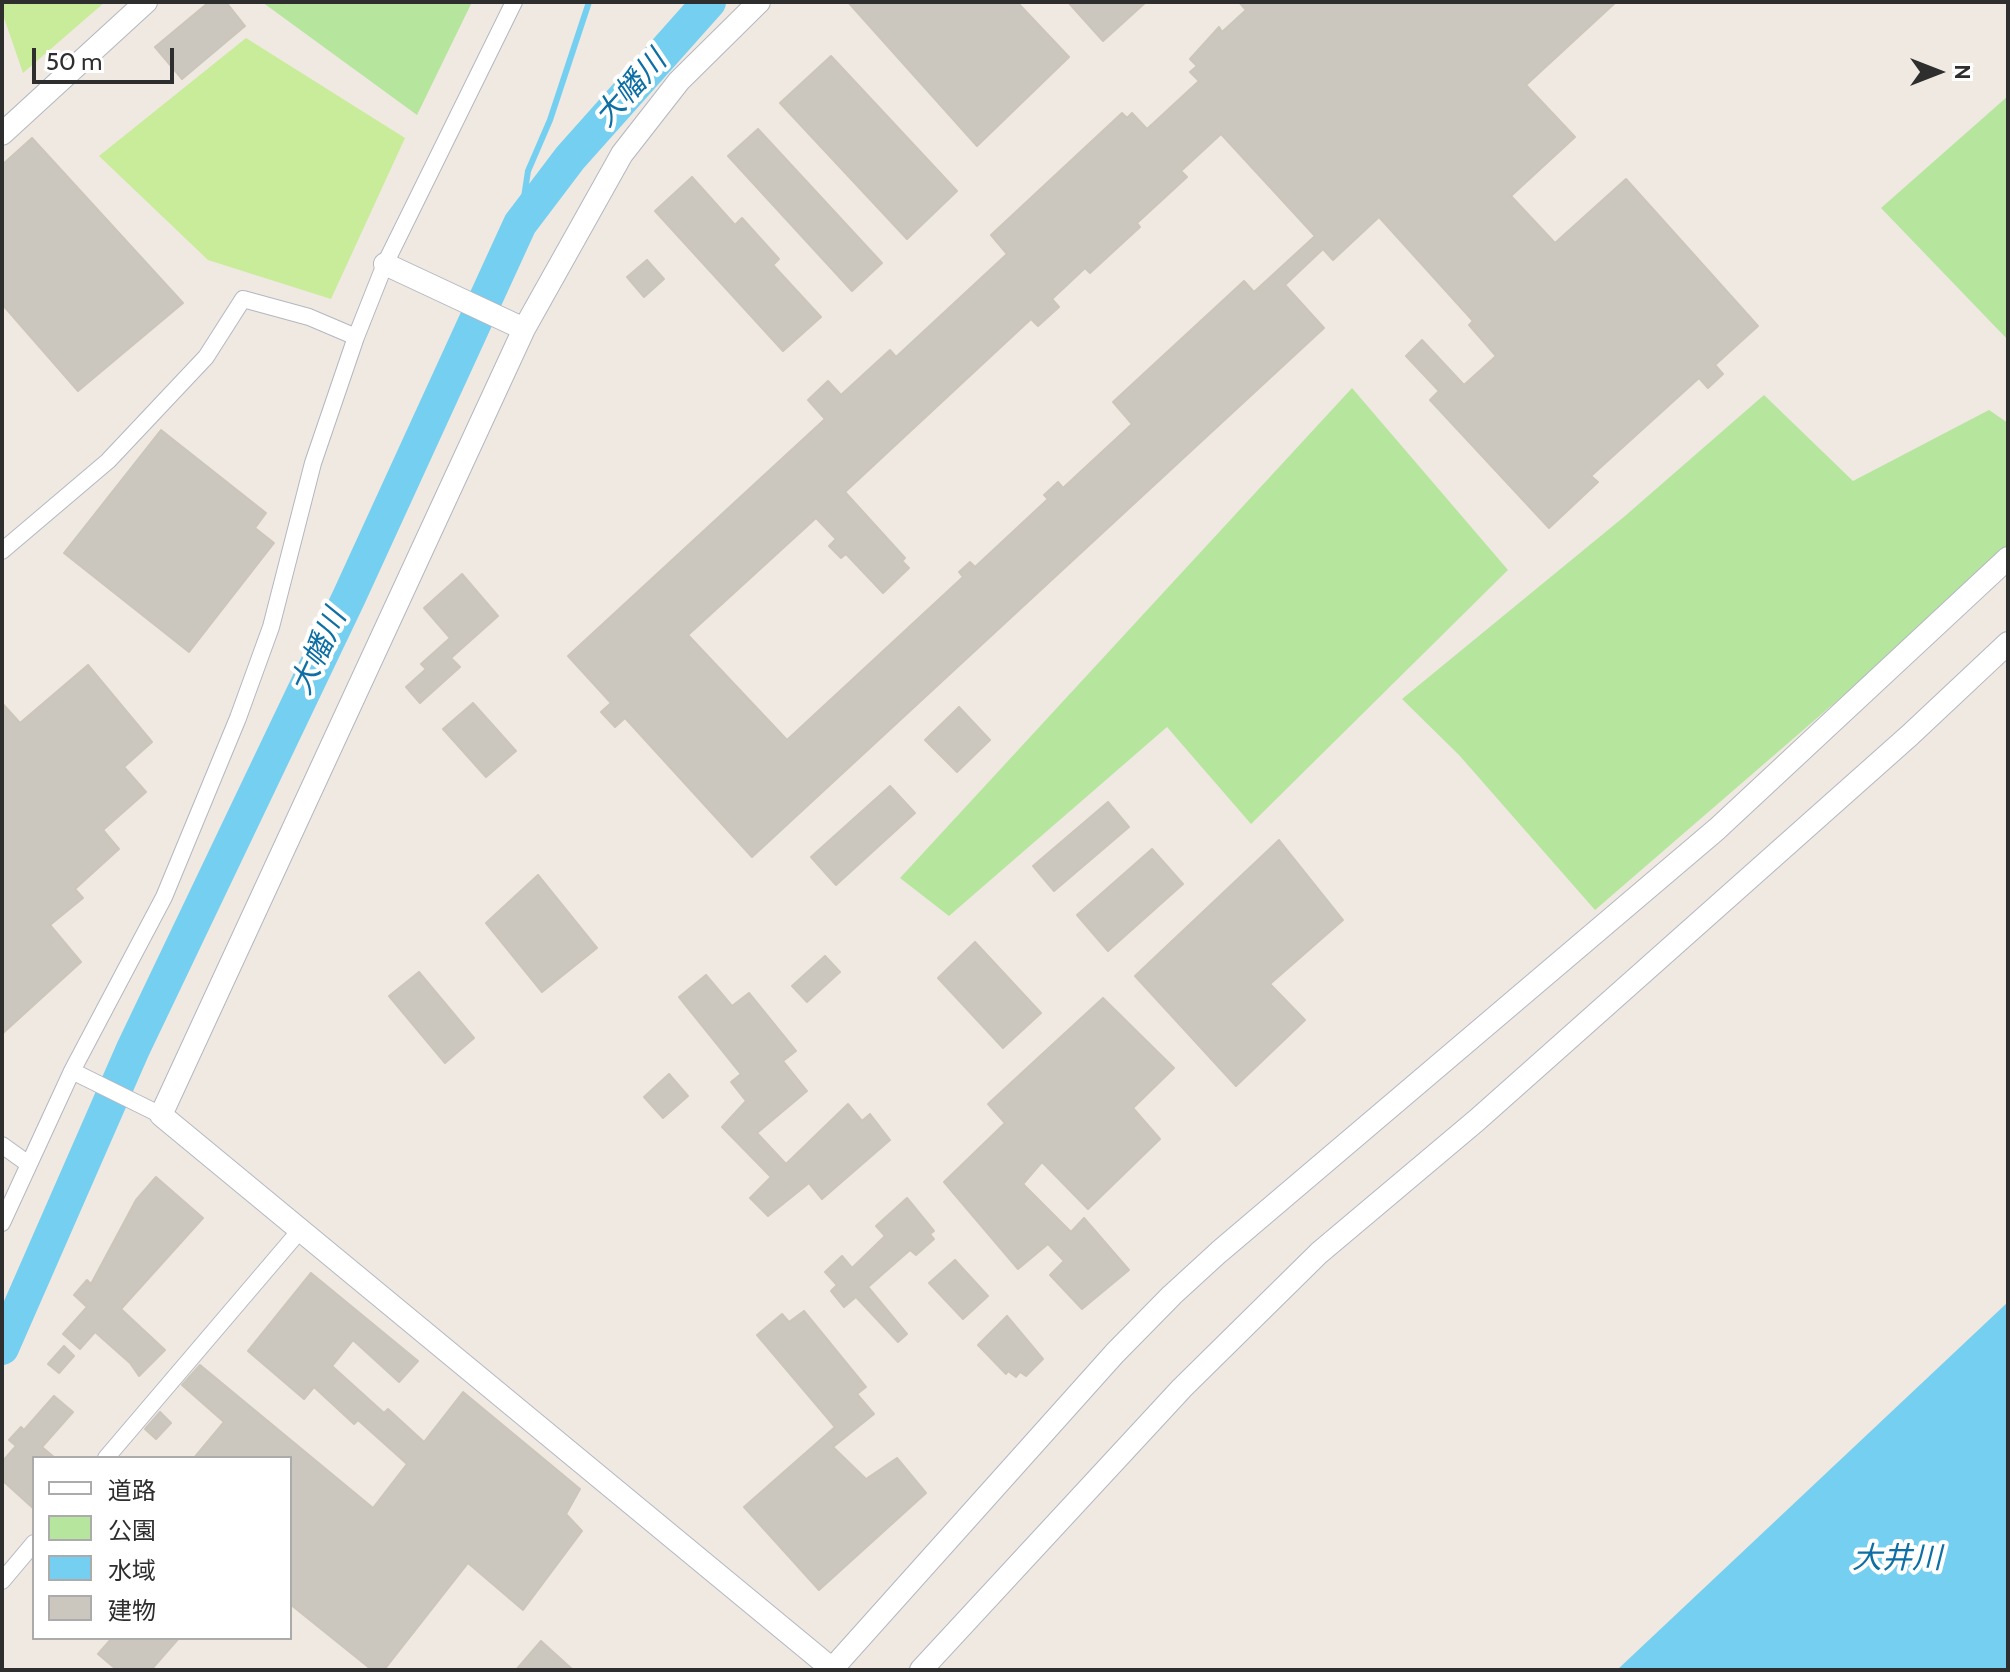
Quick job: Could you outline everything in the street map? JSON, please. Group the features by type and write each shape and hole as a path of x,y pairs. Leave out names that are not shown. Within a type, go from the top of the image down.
{"street":[{"path":"2,134 146,2"},
{"path":"2,1223 72,1071 164,897 238,718 271,627 313,463 356,337 385,264 514,2"},
{"path":"161,1115 524,329 622,154 679,81 759,2"},
{"path":"385,264 524,329"},
{"path":"2,551 108,461 206,357 243,299 309,317 356,337"},
{"path":"72,1071 161,1115 302,1228 833,1669 1115,1353 1172,1295 1231,1241 1717,829 2008,558"},
{"path":"921,1670 1182,1388 1319,1253 1512,1089 1910,735 2008,643"},
{"path":"2,1145 27,1163"},
{"path":"108,1456 302,1228"},
{"path":"2,1581 32,1545"}],"green space":[{"path":"2,2 105,2 23,73 2,12"},
{"path":"262,2 472,2 417,115"},
{"path":"246,38 405,138 331,299 208,260 99,156"},
{"path":"2008,96 2008,340 1881,208"},
{"path":"1352,388 1508,570 1251,824 1167,727 949,916 900,878"},
{"path":"1764,395 1853,481 1989,410 2008,423 2008,553 1595,910 1459,755 1402,699 1625,516"}],"water":[{"name":"大井川","path":"2008,1302 2008,1670 1617,1670"}],"building":[{"path":"209,2 226,2 245,26 182,79 155,47"},
{"path":"848,2 1017,2 1069,57 977,146"},
{"path":"1068,2 1146,2 1103,41"},
{"path":"1239,2 1616,2 1526,85 1575,137 1511,196 1555,243 1626,179 1758,326 1715,365 1723,374 1708,388 1699,378 1591,476 1598,482 1549,528 1430,400 1439,391 1406,356 1422,340 1464,385 1496,356 1469,325 1473,321 1379,217 1333,260 1323,249 1285,285 1324,328 752,857 625,718 615,727 601,712 611,703 568,656 825,419 808,400 828,381 841,395 890,350 896,357 1007,254 991,235 1122,113 1127,118 1132,113 1147,129 1199,81 1190,72 1197,66 1190,59 1219,27 1222,32 1246,10","holes":["1221,134 1315,236 1254,292 1244,281 1113,402 1132,424 1063,488 1058,482 1044,495 1048,499 975,567 970,562 959,572 963,577 787,740 688,635 816,518 836,539 829,546 841,558 846,554 883,593 909,568 902,561 905,558 845,492 1031,319 1038,326 1059,307 1052,299 1085,268 1090,273 1140,227 1137,223 1187,177 1181,171"]},
{"path":"831,56 957,191 907,239 780,103"},
{"path":"758,129 882,263 852,291 728,156"},
{"path":"32,138 183,303 78,391 2,304 2,165"},
{"path":"692,177 735,225 742,218 779,259 773,265 821,317 783,351 655,211"},
{"path":"647,260 664,279 644,297 627,277"},
{"path":"161,430 266,513 255,528 274,543 189,652 64,553"},
{"path":"462,574 498,616 451,658 460,667 420,703 406,687 426,669 421,664 450,638 424,608"},
{"path":"88,665 152,742 124,767 146,792 103,830 119,849 75,889 83,898 50,925 81,962 2,1034 2,703 20,723"},
{"path":"473,703 516,751 486,777 443,729"},
{"path":"959,707 990,740 957,772 925,740"},
{"path":"890,786 915,813 836,885 811,857"},
{"path":"1108,802 1129,827 1054,891 1033,866"},
{"path":"1279,840 1343,920 1270,984 1305,1020 1236,1086 1135,976"},
{"path":"1152,849 1183,884 1108,951 1077,915"},
{"path":"538,875 597,948 542,992 486,923"},
{"path":"975,942 1041,1013 1003,1048 938,978"},
{"path":"825,956 840,972 807,1002 792,986"},
{"path":"419,972 474,1038 445,1063 389,996"},
{"path":"706,975 732,1006 749,993 796,1051 783,1061 807,1091 757,1133 786,1164 848,1104 862,1121 870,1114 890,1140 822,1199 809,1183 768,1216 750,1198 771,1177 722,1127 746,1101 731,1082 741,1074 679,997"},
{"path":"1103,998 1174,1068 1133,1108 1160,1139 1088,1209 1042,1162 1023,1184 1071,1232 1084,1218 1129,1270 1082,1309 1050,1275 1064,1261 1048,1244 1018,1269 944,1182 1005,1123 988,1104"},
{"path":"669,1074 688,1096 663,1118 644,1097"},
{"path":"156,1177 203,1218 121,1309 165,1350 139,1376 130,1363 95,1332 80,1349 63,1334 87,1307 74,1295 87,1280 91,1284 136,1200"},
{"path":"907,1198 934,1231 930,1234 934,1239 916,1255 910,1250 868,1287 907,1334 898,1342 856,1297 844,1307 831,1291 837,1285 825,1272 842,1256 852,1268 885,1236 876,1226"},
{"path":"955,1260 988,1296 963,1319 929,1283"},
{"path":"311,1273 418,1361 399,1382 353,1340 332,1366 384,1413 388,1409 424,1442 463,1392 580,1489 566,1514 582,1531 523,1610 468,1563 384,1670 372,1670 292,1606 292,1456 196,1456 224,1422 182,1385 200,1365 373,1508 407,1464 358,1420 354,1424 314,1387 304,1399 248,1351"},
{"path":"804,1311 866,1387 857,1394 874,1414 833,1447 866,1479 897,1458 926,1493 819,1590 744,1507 835,1427 757,1335 782,1314 789,1322"},
{"path":"1007,1316 1043,1359 1026,1376 1020,1372 1016,1377 1008,1371 1006,1374 978,1345"},
{"path":"64,1346 74,1356 59,1373 48,1364"},
{"path":"54,1396 73,1412 42,1447 53,1456 32,1456 32,1507 2,1480 2,1462 16,1446 9,1440 21,1427 24,1430"},
{"path":"160,1412 171,1423 156,1439 145,1429"},
{"path":"110,1640 177,1640 151,1670 117,1670 98,1654"},
{"path":"541,1641 573,1670 516,1670"}],"waterway":[{"path":"520,224 528,171 550,120 589,2"},
{"name":"大幡川","path":"2,1348 133,1049 349,597 520,224 570,158 709,2"}]}
